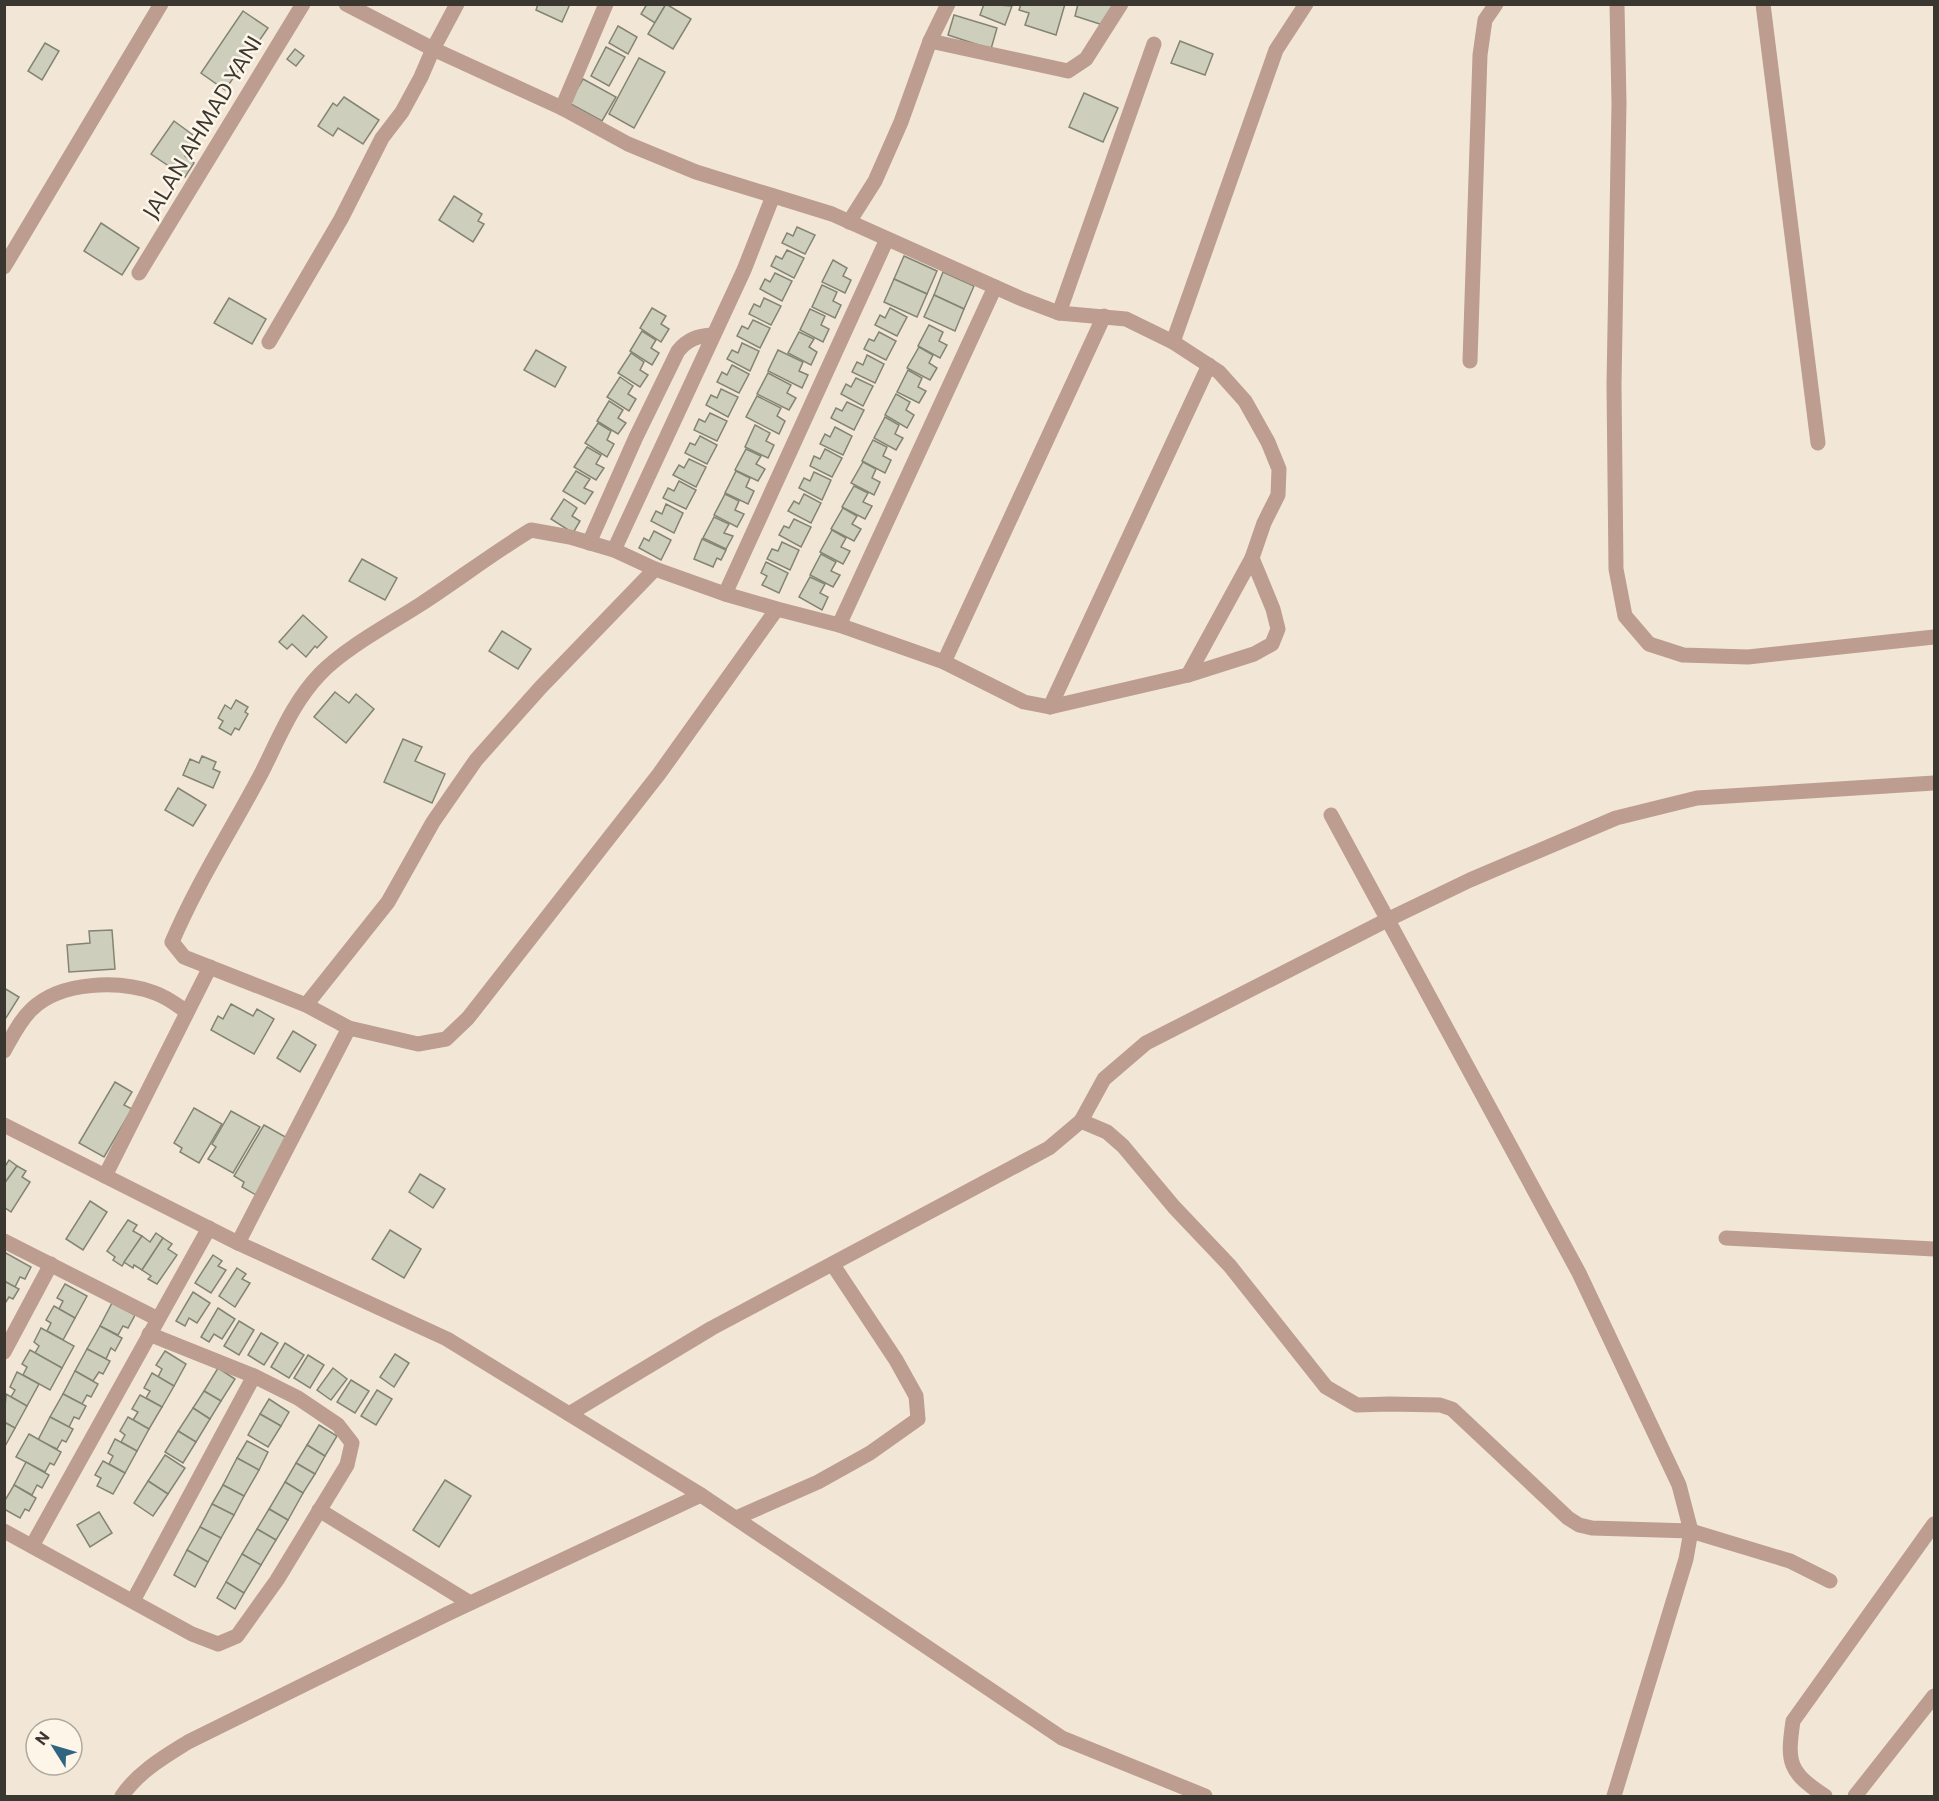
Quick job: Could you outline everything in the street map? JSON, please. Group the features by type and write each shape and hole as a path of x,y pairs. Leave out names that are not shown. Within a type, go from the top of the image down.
{"street":[{"path":"4,267 161,4"},
{"name":"JALAN AHMAD YANI","path":"140,273 303,4"},
{"path":"346,4 434,49 562,108 638,148 696,172 823,211 994,287 1059,313 1126,319 1173,342 1219,372 1245,401 1268,442 1279,469 1278,495 1264,523 1252,558 1188,675"},
{"path":"270,342 341,219 382,138 402,112 422,77 457,4"},
{"path":"562,108 606,4"},
{"path":"849,222 875,181 902,122 930,41 948,4"},
{"path":"930,41 1068,71 1086,59 1121,4"},
{"path":"1173,342 1276,50 1306,4"},
{"path":"1470,361 1480,55 1485,20 1496,4"},
{"path":"1617,4 1619,103 1614,385 1616,569 1625,616 1649,644 1683,655 1748,657 1935,638"},
{"path":"1763,4 1818,443"},
{"path":"1059,313 1154,44"},
{"path":"614,550 744,270 772,196"},
{"path":"725,594 887,239"},
{"path":"839,625 994,287"},
{"path":"945,662 1104,316"},
{"path":"589,543 678,351 686,341 700,336 713,335"},
{"path":"1050,707 1209,365"},
{"path":"777,609 659,774 468,1018 446,1039 418,1044 349,1028 306,1005 184,957 172,942 184,914 262,771 291,712 320,674 349,651 449,586 502,547 531,530 570,537 614,550 655,569 725,594 839,625 945,662 1024,702 1050,707 1188,675 1254,654 1272,644 1278,629 1273,609 1252,558"},
{"path":"306,1005 388,902 433,822 476,760 541,687 655,569"},
{"path":"569,1414 712,1328 1049,1148 1081,1121 1104,1079 1146,1043 1389,918 1470,880 1616,818 1697,798 1935,783"},
{"path":"1332,815 1579,1273 1679,1485 1691,1531 1686,1559 1614,1797"},
{"path":"105,1176 210,967"},
{"path":"4,1052 16,1030 32,1009 51,996 92,985 134,986 158,993 187,1012"},
{"path":"238,1243 349,1028"},
{"path":"1081,1121 1107,1132 1123,1146 1174,1207 1230,1266 1326,1388 1357,1405 1430,1405 1452,1409 1512,1467 1578,1525 1592,1528 1691,1531 1790,1561 1830,1581"},
{"path":"4,1125 238,1243 447,1339 701,1495 1062,1738 1205,1797"},
{"path":"32,1546 209,1227"},
{"path":"1726,1238 1935,1249"},
{"path":"4,1241 158,1318"},
{"path":"4,1352 51,1264"},
{"path":"736,1518 818,1482 870,1453 918,1419 916,1396 896,1360 833,1265"},
{"path":"4,1531 192,1634 218,1644 237,1636 277,1580 347,1465 352,1443 338,1425 298,1398 254,1376 149,1334"},
{"path":"133,1601 254,1376"},
{"path":"122,1797 127,1789 155,1763 188,1742 470,1603 701,1495"},
{"path":"319,1510 470,1603"},
{"path":"1825,1797 1809,1786 1793,1768 1789,1747 1793,1720 1935,1524"},
{"path":"1855,1797 1935,1696"}],"building":[{"path":"538,4 570,4 562,22 536,10"},
{"path":"647,4 666,4 655,23 641,14"},
{"path":"666,4 691,19 673,49 648,34"},
{"path":"984,4 1012,6 1005,25 980,15"},
{"path":"1021,4 1065,4 1056,35 1025,25 1029,13 1019,10"},
{"path":"1078,4 1113,4 1106,26 1075,16"},
{"path":"243,11 268,28 225,90 201,73"},
{"path":"954,15 997,28 991,49 948,35"},
{"path":"618,26 637,37 628,54 609,43"},
{"path":"1180,41 1213,54 1205,75 1171,63"},
{"path":"45,43 59,51 42,80 28,71"},
{"path":"606,47 625,57 609,86 591,76"},
{"path":"295,49 304,56 296,66 287,59"},
{"path":"639,58 665,72 634,128 609,114"},
{"path":"583,79 616,97 602,121 569,103"},
{"path":"1084,93 1118,108 1103,142 1069,127"},
{"path":"344,97 379,120 363,144 338,128 333,136 318,126 333,103 337,106"},
{"path":"174,121 197,138 185,156 194,163 185,177 151,154"},
{"path":"454,196 482,214 478,221 484,224 473,242 439,220"},
{"path":"101,223 139,248 122,275 84,251"},
{"path":"797,227 815,235 805,254 782,243 787,233 793,236"},
{"path":"787,250 804,258 794,278 771,266 776,256 782,259"},
{"path":"904,256 937,271 927,294 894,279"},
{"path":"833,260 847,268 843,276 851,280 845,293 822,282"},
{"path":"943,272 974,286 964,309 934,295"},
{"path":"775,273 792,281 782,301 760,289 765,279 770,282"},
{"path":"894,279 927,294 917,317 884,302"},
{"path":"822,285 837,292 833,301 841,305 835,318 812,307"},
{"path":"934,295 964,309 955,331 924,317"},
{"path":"229,298 266,319 252,344 214,323"},
{"path":"764,298 781,306 771,325 749,314 754,304 760,307"},
{"path":"652,308 666,316 661,324 669,329 661,342 640,328"},
{"path":"890,308 907,317 897,336 875,325 880,315 885,318"},
{"path":"810,309 825,316 821,325 829,329 823,342 800,330"},
{"path":"753,320 770,328 760,348 737,336 742,326 748,329"},
{"path":"929,325 943,332 939,341 947,345 940,358 918,346"},
{"path":"642,331 656,340 651,348 659,353 652,365 630,351"},
{"path":"799,332 814,339 809,347 817,352 811,365 788,353"},
{"path":"879,332 896,341 886,360 864,349 869,339 874,341"},
{"path":"742,343 759,351 750,371 727,359 732,350 738,353"},
{"path":"919,347 933,355 929,363 937,368 930,380 907,368"},
{"path":"536,350 566,367 555,387 524,370"},
{"path":"778,350 803,362 799,371 808,375 802,388 768,371"},
{"path":"631,353 644,362 640,370 648,375 640,387 618,373"},
{"path":"867,355 884,364 875,383 852,372 857,362 863,365"},
{"path":"732,365 749,374 739,393 717,382 722,372 727,375"},
{"path":"908,370 922,378 918,387 926,391 919,403 897,392"},
{"path":"768,373 791,385 787,393 796,398 789,410 757,394"},
{"path":"620,377 633,386 628,394 636,399 629,411 607,397"},
{"path":"856,378 873,386 863,406 841,394 846,384 851,387"},
{"path":"721,389 738,397 728,417 706,405 711,395 717,398"},
{"path":"896,394 910,402 906,410 914,415 907,428 885,415"},
{"path":"757,396 781,408 777,416 785,421 779,434 746,417"},
{"path":"609,401 623,410 618,418 626,423 618,434 597,421"},
{"path":"847,402 864,410 854,430 831,418 836,408 842,411"},
{"path":"710,413 727,421 717,441 694,430 699,419 705,422"},
{"path":"885,417 899,425 895,434 903,438 896,450 874,438"},
{"path":"598,423 611,431 607,440 614,444 607,457 585,443"},
{"path":"755,425 770,433 766,441 774,445 768,458 745,447"},
{"path":"835,427 852,436 843,455 820,444 825,434 830,437"},
{"path":"700,436 717,445 707,464 685,453 690,443 695,445"},
{"path":"873,440 887,447 883,456 891,460 885,473 862,461"},
{"path":"587,447 601,455 596,464 604,468 596,480 574,467"},
{"path":"746,449 761,456 756,464 765,469 758,481 735,470"},
{"path":"825,449 842,458 832,477 810,466 814,456 820,459"},
{"path":"689,459 706,467 696,487 673,475 679,465 684,468"},
{"path":"863,462 876,469 872,478 880,482 874,495 851,483"},
{"path":"576,471 590,479 584,488 593,492 585,504 563,491"},
{"path":"736,471 750,478 746,487 754,491 748,504 725,493"},
{"path":"814,472 831,480 822,500 799,488 804,478 810,481"},
{"path":"679,481 696,490 686,509 663,498 668,488 674,491"},
{"path":"854,486 868,493 863,502 872,506 865,519 842,507"},
{"path":"725,494 739,501 735,510 744,514 737,527 714,515"},
{"path":"804,494 821,503 811,523 788,511 794,501 799,504"},
{"path":"564,499 577,508 572,516 580,521 573,533 551,519"},
{"path":"666,504 683,513 674,533 651,521 656,511 662,514"},
{"path":"843,508 857,516 852,524 861,529 854,541 831,529"},
{"path":"714,517 729,524 724,533 733,536 726,549 703,538"},
{"path":"794,519 811,527 801,547 779,535 784,526 789,528"},
{"path":"832,530 846,538 841,547 850,551 843,564 820,552"},
{"path":"654,531 671,540 661,560 639,548 644,538 649,541"},
{"path":"702,539 726,550 721,560 717,558 713,567 694,559"},
{"path":"782,542 799,550 790,570 767,559 772,549 778,551"},
{"path":"821,554 836,562 831,571 840,575 833,587 810,575"},
{"path":"362,559 397,578 385,600 349,581"},
{"path":"766,562 788,573 779,593 762,585 767,576 761,573"},
{"path":"810,577 825,584 820,593 828,597 822,610 799,597"},
{"path":"303,615 327,637 306,657 292,644 287,649 279,642"},
{"path":"502,631 531,649 518,669 489,651"},
{"path":"335,692 349,703 356,694 374,709 346,743 314,717"},
{"path":"236,700 248,707 245,712 248,714 239,730 235,728 231,735 219,728 223,721 218,718 225,705 231,709"},
{"path":"403,739 422,747 415,761 445,774 432,803 384,782"},
{"path":"202,756 216,762 213,769 220,772 213,788 183,775 190,759 199,763"},
{"path":"178,788 206,805 193,826 165,810"},
{"path":"112,930 115,969 69,972 67,945 90,943 89,931"},
{"path":"4,988 19,997 4,1021"},
{"path":"231,1004 253,1016 257,1009 274,1019 254,1054 211,1030 218,1016 223,1019"},
{"path":"293,1031 316,1045 300,1072 277,1058"},
{"path":"115,1082 132,1092 124,1105 132,1109 104,1157 79,1143"},
{"path":"194,1108 222,1124 199,1163 180,1152 182,1148 174,1143"},
{"path":"231,1111 260,1127 233,1173 208,1159 216,1147 212,1144"},
{"path":"264,1125 289,1139 256,1195 242,1187 244,1182 234,1176"},
{"path":"9,1160 17,1166 4,1184 4,1168"},
{"path":"17,1166 26,1171 22,1177 30,1182 11,1212 4,1207 4,1184"},
{"path":"420,1174 445,1189 433,1208 409,1192"},
{"path":"90,1201 107,1212 83,1250 66,1239"},
{"path":"128,1220 137,1225 133,1231 142,1236 122,1266 113,1260 115,1257 107,1251"},
{"path":"390,1230 421,1249 404,1278 372,1259"},
{"path":"156,1233 163,1238 142,1270 134,1265 133,1268 124,1262 142,1236 150,1242"},
{"path":"163,1238 172,1244 168,1249 177,1255 157,1284 148,1279 151,1276 142,1270"},
{"path":"4,1252 31,1267 25,1279 20,1277 15,1287 4,1281"},
{"path":"213,1255 222,1261 218,1266 226,1270 211,1293 195,1283"},
{"path":"237,1268 246,1274 242,1279 250,1283 235,1307 219,1296"},
{"path":"4,1281 19,1289 13,1299 9,1297 4,1305"},
{"path":"65,1284 87,1296 75,1318 59,1309 63,1301 57,1298"},
{"path":"193,1292 210,1303 197,1323 189,1318 185,1326 176,1321"},
{"path":"112,1303 135,1315 128,1328 123,1326 118,1335 100,1326"},
{"path":"54,1306 75,1318 63,1340 47,1331 51,1323 46,1320"},
{"path":"218,1308 235,1319 222,1339 214,1334 209,1342 201,1337"},
{"path":"239,1321 254,1330 239,1355 224,1346"},
{"path":"100,1326 122,1338 115,1351 111,1348 106,1359 87,1349"},
{"path":"41,1328 74,1346 62,1368 35,1353 39,1346 34,1342"},
{"path":"261,1333 278,1343 264,1365 248,1355"},
{"path":"285,1343 304,1355 289,1378 271,1367"},
{"path":"87,1349 110,1361 103,1374 99,1372 93,1381 75,1371"},
{"path":"30,1350 62,1368 50,1390 23,1375 27,1367 22,1364"},
{"path":"165,1351 186,1364 174,1386 158,1377 162,1369 156,1365"},
{"path":"395,1354 409,1363 394,1387 380,1377"},
{"path":"308,1355 324,1365 310,1388 294,1378"},
{"path":"218,1368 235,1379 221,1401 204,1391"},
{"path":"333,1368 347,1379 331,1400 317,1390"},
{"path":"75,1371 98,1384 91,1397 87,1395 82,1404 63,1394"},
{"path":"17,1372 39,1384 27,1406 11,1397 15,1390 10,1387"},
{"path":"152,1373 174,1386 162,1407 146,1398 150,1391 144,1388"},
{"path":"351,1380 369,1391 355,1413 337,1402"},
{"path":"377,1390 392,1399 376,1425 361,1416"},
{"path":"204,1391 221,1401 210,1419 193,1408"},
{"path":"6,1394 27,1406 15,1428 4,1422"},
{"path":"63,1394 86,1406 79,1419 74,1417 69,1427 50,1417"},
{"path":"140,1395 162,1407 149,1429 133,1420 138,1412 132,1409"},
{"path":"269,1399 289,1412 281,1426 260,1414"},
{"path":"193,1408 210,1419 196,1442 178,1431"},
{"path":"260,1414 281,1426 268,1447 248,1435"},
{"path":"50,1417 73,1429 66,1442 62,1440 57,1449 38,1440"},
{"path":"128,1417 149,1429 137,1451 121,1442 125,1435 120,1431"},
{"path":"4,1422 15,1428 4,1448"},
{"path":"319,1425 337,1436 325,1456 307,1445"},
{"path":"178,1431 196,1442 183,1463 165,1452"},
{"path":"29,1434 61,1452 54,1465 50,1463 45,1472 16,1457"},
{"path":"115,1439 137,1451 125,1473 109,1464 113,1456 108,1453"},
{"path":"247,1441 268,1452 259,1470 237,1458"},
{"path":"307,1445 325,1456 315,1474 296,1463"},
{"path":"165,1455 185,1468 168,1494 148,1481"},
{"path":"237,1458 259,1470 244,1496 223,1485"},
{"path":"103,1461 125,1473 113,1494 97,1486 101,1478 95,1475"},
{"path":"26,1462 49,1475 42,1488 37,1485 32,1495 14,1485"},
{"path":"296,1463 315,1474 303,1493 285,1482"},
{"path":"445,1480 471,1496 439,1547 413,1530"},
{"path":"148,1481 168,1494 153,1516 134,1503"},
{"path":"285,1482 303,1493 288,1520 269,1509"},
{"path":"14,1485 36,1498 29,1511 25,1509 20,1518 4,1509 4,1502"},
{"path":"223,1485 244,1496 234,1515 212,1504"},
{"path":"212,1504 234,1515 221,1538 200,1527"},
{"path":"269,1509 288,1520 276,1540 257,1529"},
{"path":"99,1512 112,1533 90,1547 77,1525"},
{"path":"200,1527 221,1538 208,1562 187,1550"},
{"path":"257,1529 276,1540 261,1565 242,1554"},
{"path":"187,1550 208,1562 195,1587 174,1575"},
{"path":"242,1554 261,1565 244,1593 226,1582"},
{"path":"226,1582 244,1593 235,1609 217,1598"}]}
